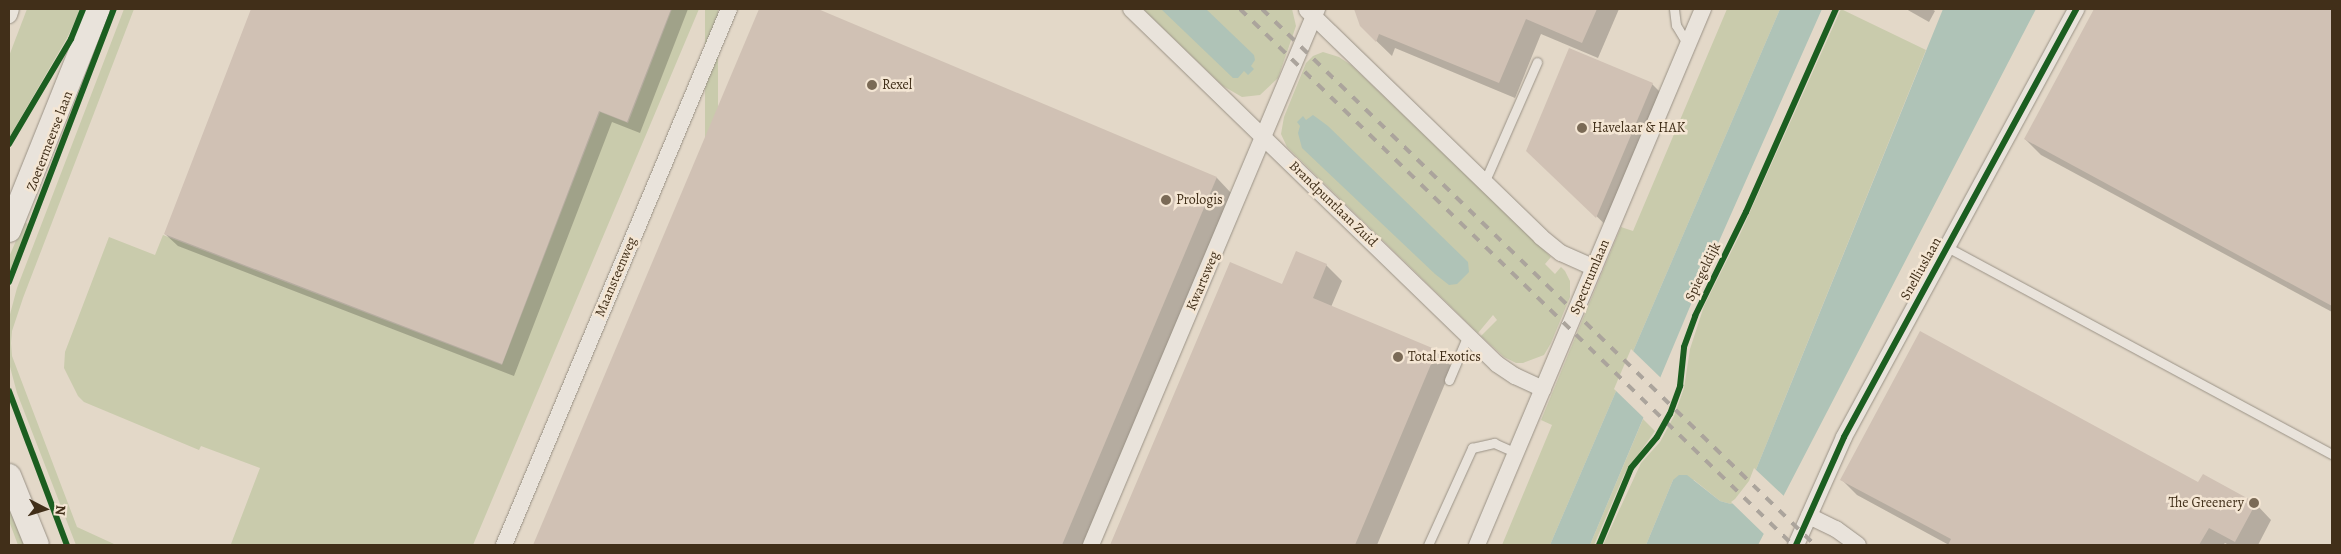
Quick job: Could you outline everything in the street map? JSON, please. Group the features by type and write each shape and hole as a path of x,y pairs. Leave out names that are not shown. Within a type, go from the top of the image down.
{"street":[{"path":"9,15 11,9"},
{"name":"Zoetermeerse laan","path":"9,230 98,9"},
{"name":"Maansteenweg","path":"504,545 729,9"},
{"name":"Brandpuntlaan Zuid","path":"1131,9 1506,370 1543,388"},
{"name":"Spectrumlaan","path":"1477,545 1703,9"},
{"name":"Snelliuslaan","path":"1796,545 1844,436 2076,9"},
{"path":"1312,12 1484,184 1551,246 1594,268"},
{"name":"Kwartsweg","path":"1091,545 1264,137 1312,12"},
{"path":"9,476 36,545"},
{"path":"1809,516 1836,529 1858,545"}],"lane":[{"path":"1674,9 1676,26 1688,45"},
{"path":"1484,184 1536,62"},
{"path":"1947,247 2332,454"},
{"path":"1449,380 1468,335"},
{"path":"1428,545 1472,448 1494,443 1516,453"}],"shaded area":[{"path":"27,9 81,9 67,38 9,138 9,56"},
{"path":"124,9 134,9 12,331 12,356 77,527 114,544 76,545 17,393 9,363 9,318 17,288"},
{"path":"672,9 699,9 473,545 224,545 231,544 260,468 201,446 199,450 84,402 78,396 64,368 65,352 109,237 155,255 163,235 502,365 600,112 628,123"},
{"path":"705,9 718,9 718,376 705,376"},
{"path":"1143,9 1292,9 1296,26 1278,78 1260,95 1242,97 1223,86"},
{"path":"1161,9 1206,9 1254,55 1255,60 1251,66 1254,69 1248,75 1244,71 1238,78 1233,78"},
{"path":"1727,9 1780,9 1550,545 1502,545 1552,425 1541,420 1621,227 1633,231"},
{"path":"1780,9 1822,9 1689,309 1590,545 1550,545"},
{"path":"1841,9 1926,50 1751,482 1737,501 1731,504 1720,501 1694,480 1673,480 1646,545 1603,545 1641,463 1660,442 1674,416 1684,388 1690,349 1704,306 1741,232"},
{"path":"1943,9 2036,9 1758,545 1646,545 1673,480 1679,475 1687,475 1720,501 1731,504 1737,501 1751,482"},
{"path":"1323,52 1339,57 1351,65 1551,257 1545,264 1555,274 1561,267 1565,271 1570,281 1570,297 1544,355 1523,363 1516,363 1504,357 1481,336 1497,320 1493,315 1478,333 1287,147 1281,134 1284,117 1306,63 1313,56"},
{"path":"1313,115 1328,126 1468,262 1469,272 1457,284 1449,285 1435,274 1302,148 1298,133 1300,126 1297,122 1303,116 1306,120"},
{"path":"24,222 28,224 9,275 9,257"},
{"path":"1643,419 1655,431 1624,475 1594,545 1590,545"},
{"path":"9,506 24,545 18,545 9,521"}],"pier":[{"path":"1631,349 1662,379 1645,419 1614,389"},
{"path":"1754,468 1786,498 1766,536 1731,502 1749,481"}],"building":[{"path":"251,9 671,9 627,122 599,111 502,364 164,234"},
{"path":"759,9 818,9 1217,177 1062,545 533,545"},
{"path":"1354,9 1597,9 1582,43 1526,19 1499,83 1379,34 1376,42 1360,26"},
{"path":"2094,9 2332,9 2332,306 2024,139"},
{"path":"1569,48 1653,83 1596,218 1526,151"},
{"path":"1296,251 1327,264 1313,298 1437,350 1355,545 1110,545 1230,262 1282,284"},
{"path":"1920,331 2198,482 2203,474 2256,503 2235,542 2209,528 2199,545 1948,545 1951,539 1840,480"}],"railway":[{"path":"1240,9 1793,545"},
{"path":"1262,9 1815,545"}],"cycle path":[{"path":"9,144 71,39 83,9"},
{"path":"9,282 114,9"},
{"name":"Spiegeldijk","path":"1599,545 1631,468 1657,437 1670,414 1680,386 1684,347 1695,316 1746,212 1836,9"},
{"path":"1796,545 1844,437 2076,9"},
{"path":"9,391 67,545"}],"place":[{"name":"Rexel","path":"872,85"},
{"name":"Havelaar & HAK","path":"1582,128"},
{"name":"Prologis","path":"1166,200"},
{"name":"Total Exotics","path":"1398,357"},
{"name":"The Greenery","path":"2254,503"}]}
